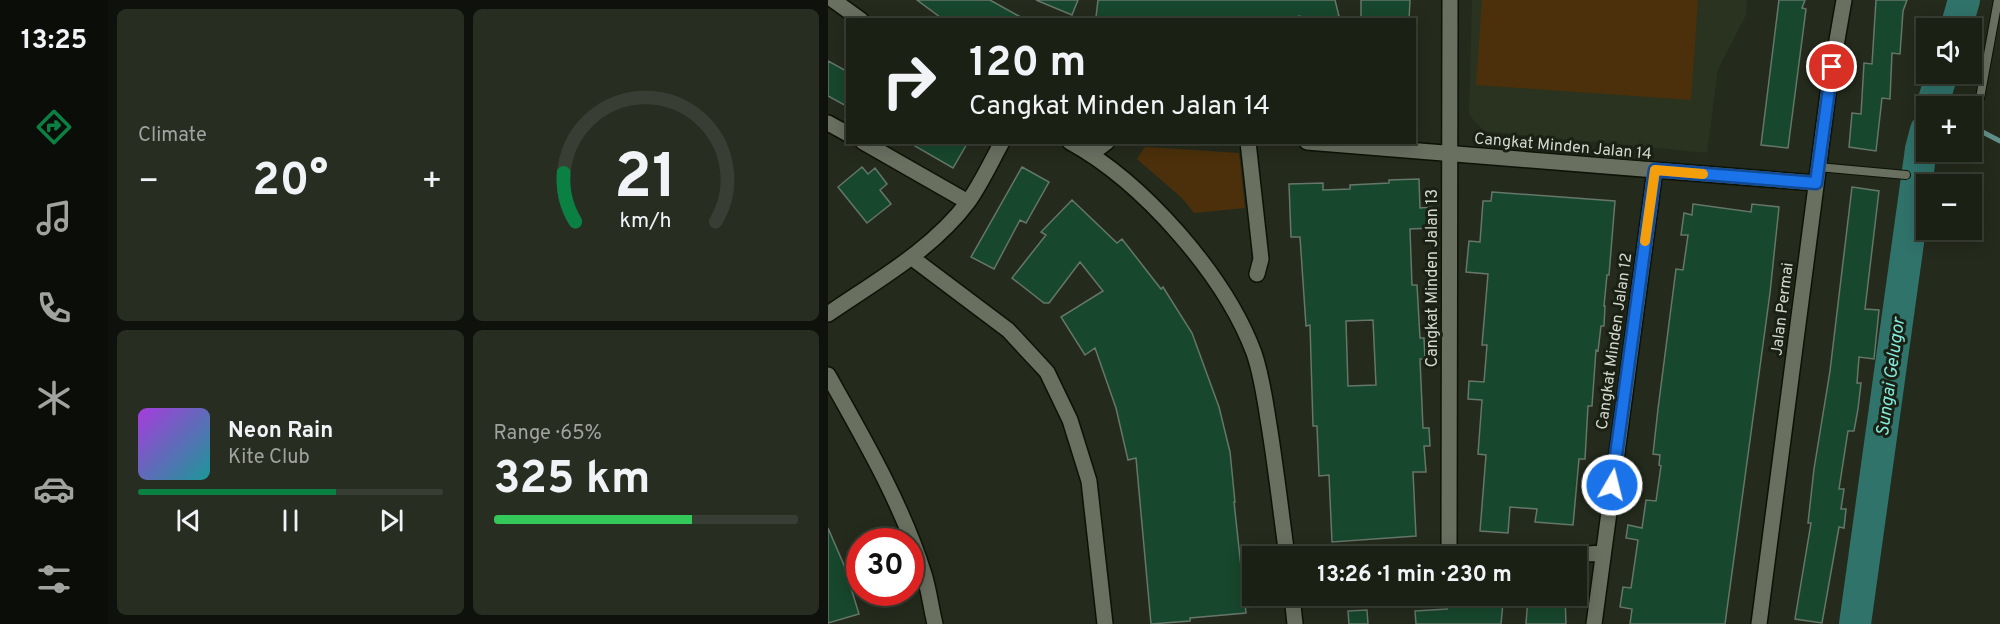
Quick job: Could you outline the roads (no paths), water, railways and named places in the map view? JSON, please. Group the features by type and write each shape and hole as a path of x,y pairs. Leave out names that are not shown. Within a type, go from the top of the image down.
{"street":[{"path":"833,0 858,18"},
{"name":"Cangkat Minden Jalan 13","path":"1449,546 1450,0"},
{"name":"Jalan Permai","path":"1758,624 1818,167 1836,44 1845,0"},
{"path":"828,123 846,133"},
{"path":"866,144 968,202"},
{"path":"828,314 911,257 937,235 968,202 1001,144"},
{"path":"1074,144 1091,154 1122,178 1184,241 1204,264 1240,324 1254,353 1262,382 1286,546"},
{"path":"1091,154 1104,144"},
{"path":"1248,144 1261,259 1257,274"},
{"name":"Cangkat Minden Jalan 14","path":"1331,144 1816,183"},
{"name":"Cangkat Minden Jalan 12","path":"1594,624 1655,170"},
{"path":"911,257 1008,330 1047,372 1070,420 1089,481 1105,624"},
{"path":"828,375 865,441 899,510 924,576 935,624"},
{"path":"1587,554 1602,553"},
{"path":"1293,606 1295,624"}],"lane":[{"path":"1980,96 1998,0"},
{"path":"1818,167 1906,175"}],"waterway":[{"name":"Sungai Gelugor","path":"1959,18 1964,0"},
{"name":"Sungai Gelugor","path":"1935,96 1939,84"},
{"path":"1982,132 2000,141"},
{"name":"Sungai Gelugor","path":"1855,624 1919,162"}]}
